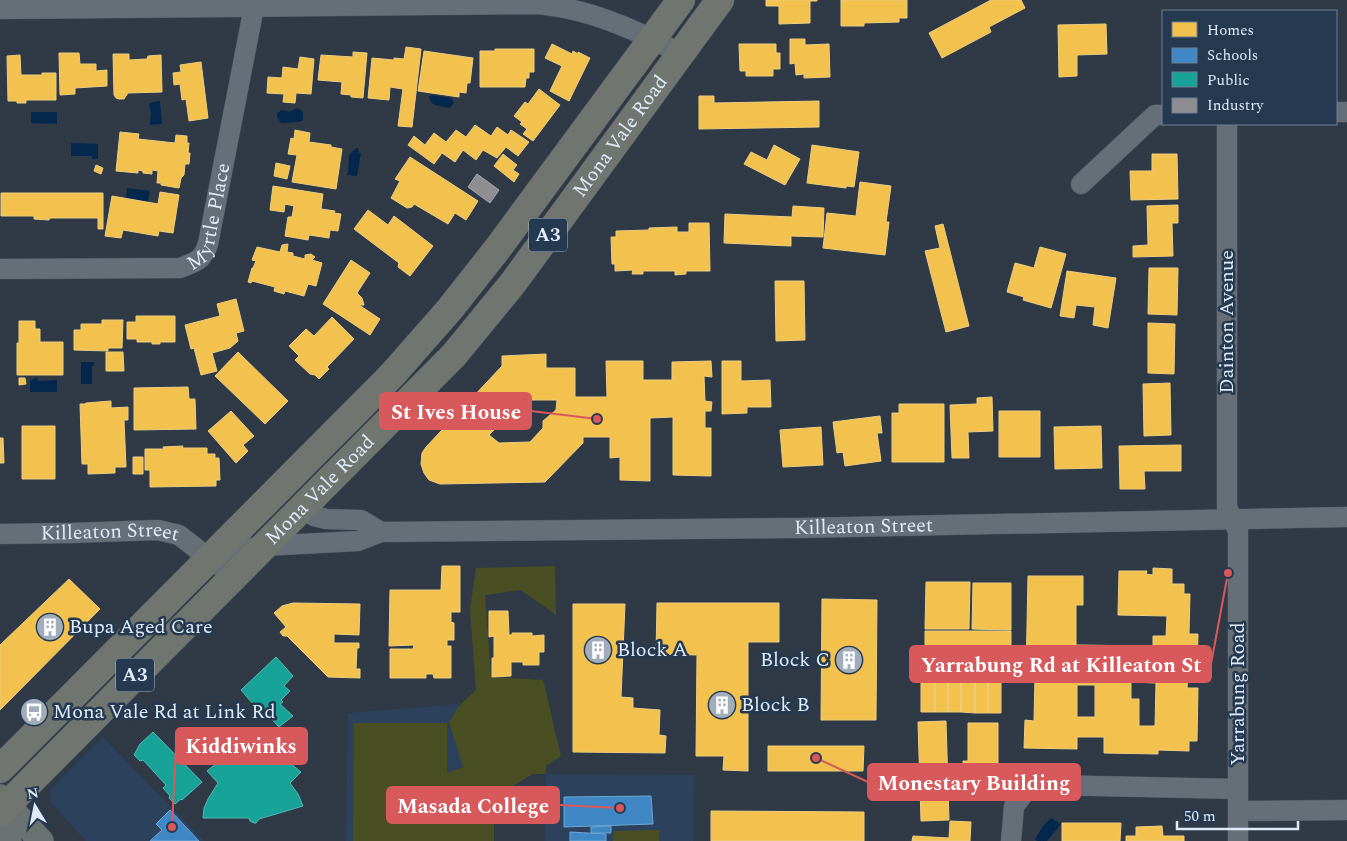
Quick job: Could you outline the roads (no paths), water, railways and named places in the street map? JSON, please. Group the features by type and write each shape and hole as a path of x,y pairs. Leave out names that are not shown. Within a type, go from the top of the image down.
{"highway":[{"name":"Mona Vale Road","path":"0,769 392,374 450,309 498,248 681,0"},
{"name":"Mona Vale Road","path":"2,804 454,355 513,283 720,0"}],"main road":[{"path":"2,804 41,841"},
{"path":"0,832 9,841"}],"street":[{"path":"0,9 538,4 569,8 599,17 652,39 681,54"},
{"name":"Myrtle Place","path":"0,269 180,268 195,262 205,254 254,7"},
{"path":"1081,184 1155,115 1162,115"},
{"name":"Dainton Avenue","path":"1227,125 1227,507 1232,519"},
{"name":"Killeaton Street","path":"301,508 314,516 326,519 361,520 381,532"},
{"name":"Killeaton Street","path":"0,534 158,530 179,535 208,560 219,565 240,550 263,546 358,541 381,532 800,528 1347,517"},
{"name":"Yarrabung Road","path":"1232,519 1238,531 1238,841"},
{"path":"1011,841 1014,806 1026,791 1048,785 1238,788"},
{"path":"1238,811 1347,810"}],"place":[{"name":"St Ives House","path":"597,419"},
{"name":"Yarrabung Rd at Killeaton St","path":"1228,573"},
{"name":"Bupa Aged Care","path":"50,627"},
{"name":"Block A","path":"598,650"},
{"name":"Block C","path":"849,660"},
{"name":"Block B","path":"722,705"},
{"name":"Mona Vale Rd at Link Rd","path":"34,712"},
{"name":"Monestary Building","path":"816,758"},
{"name":"Masada College","path":"620,808"},
{"name":"Kiddiwinks","path":"172,827"}]}
